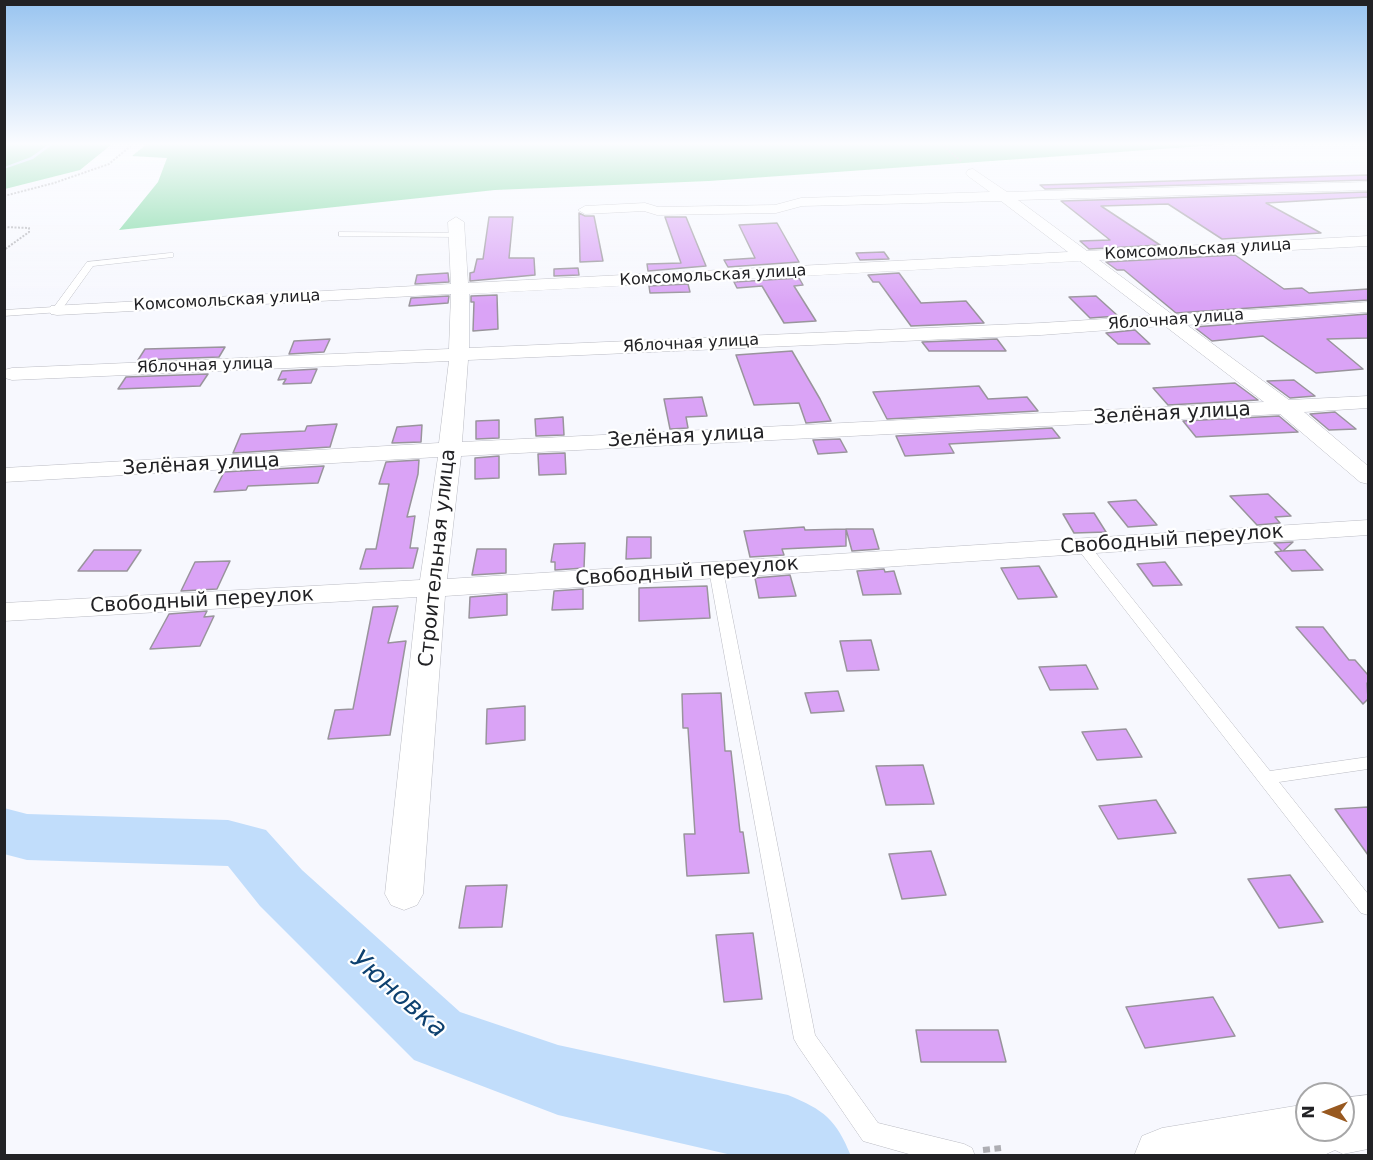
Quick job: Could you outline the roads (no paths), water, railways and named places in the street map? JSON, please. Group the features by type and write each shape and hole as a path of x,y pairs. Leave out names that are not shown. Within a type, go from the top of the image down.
{"street":[{"path":"585,210 645,207 657,211 776,209 801,202 933,198"},
{"path":"1009,198 1286,408 1368,477"},
{"name":"Строительная улица","path":"404,894 432,588 450,451 459,356 460,288 457,228"},
{"name":"Комсомольская улица","path":"57,310 1368,241"},
{"name":"Яблочная улица","path":"12,374 459,356 1172,321 1368,308"},
{"name":"Зелёная улица","path":"4,475 686,436 1286,408 1368,402"},
{"name":"Свободный переулок","path":"4,612 432,588 1368,528"},
{"path":"1162,1155 1295,1134"}],"lane":[{"path":"342,234 457,228"},
{"path":"4,313 57,310 90,264 170,255"},
{"path":"1082,545 1368,907"},
{"path":"716,570 805,1039 871,1133 964,1155"},
{"path":"1265,778 1368,763"}],"waterway":[{"name":"Уюновка","path":"4,831 27,837 228,843 246,847 281,888 438,1037 558,1080 788,1131 814,1156"}]}
